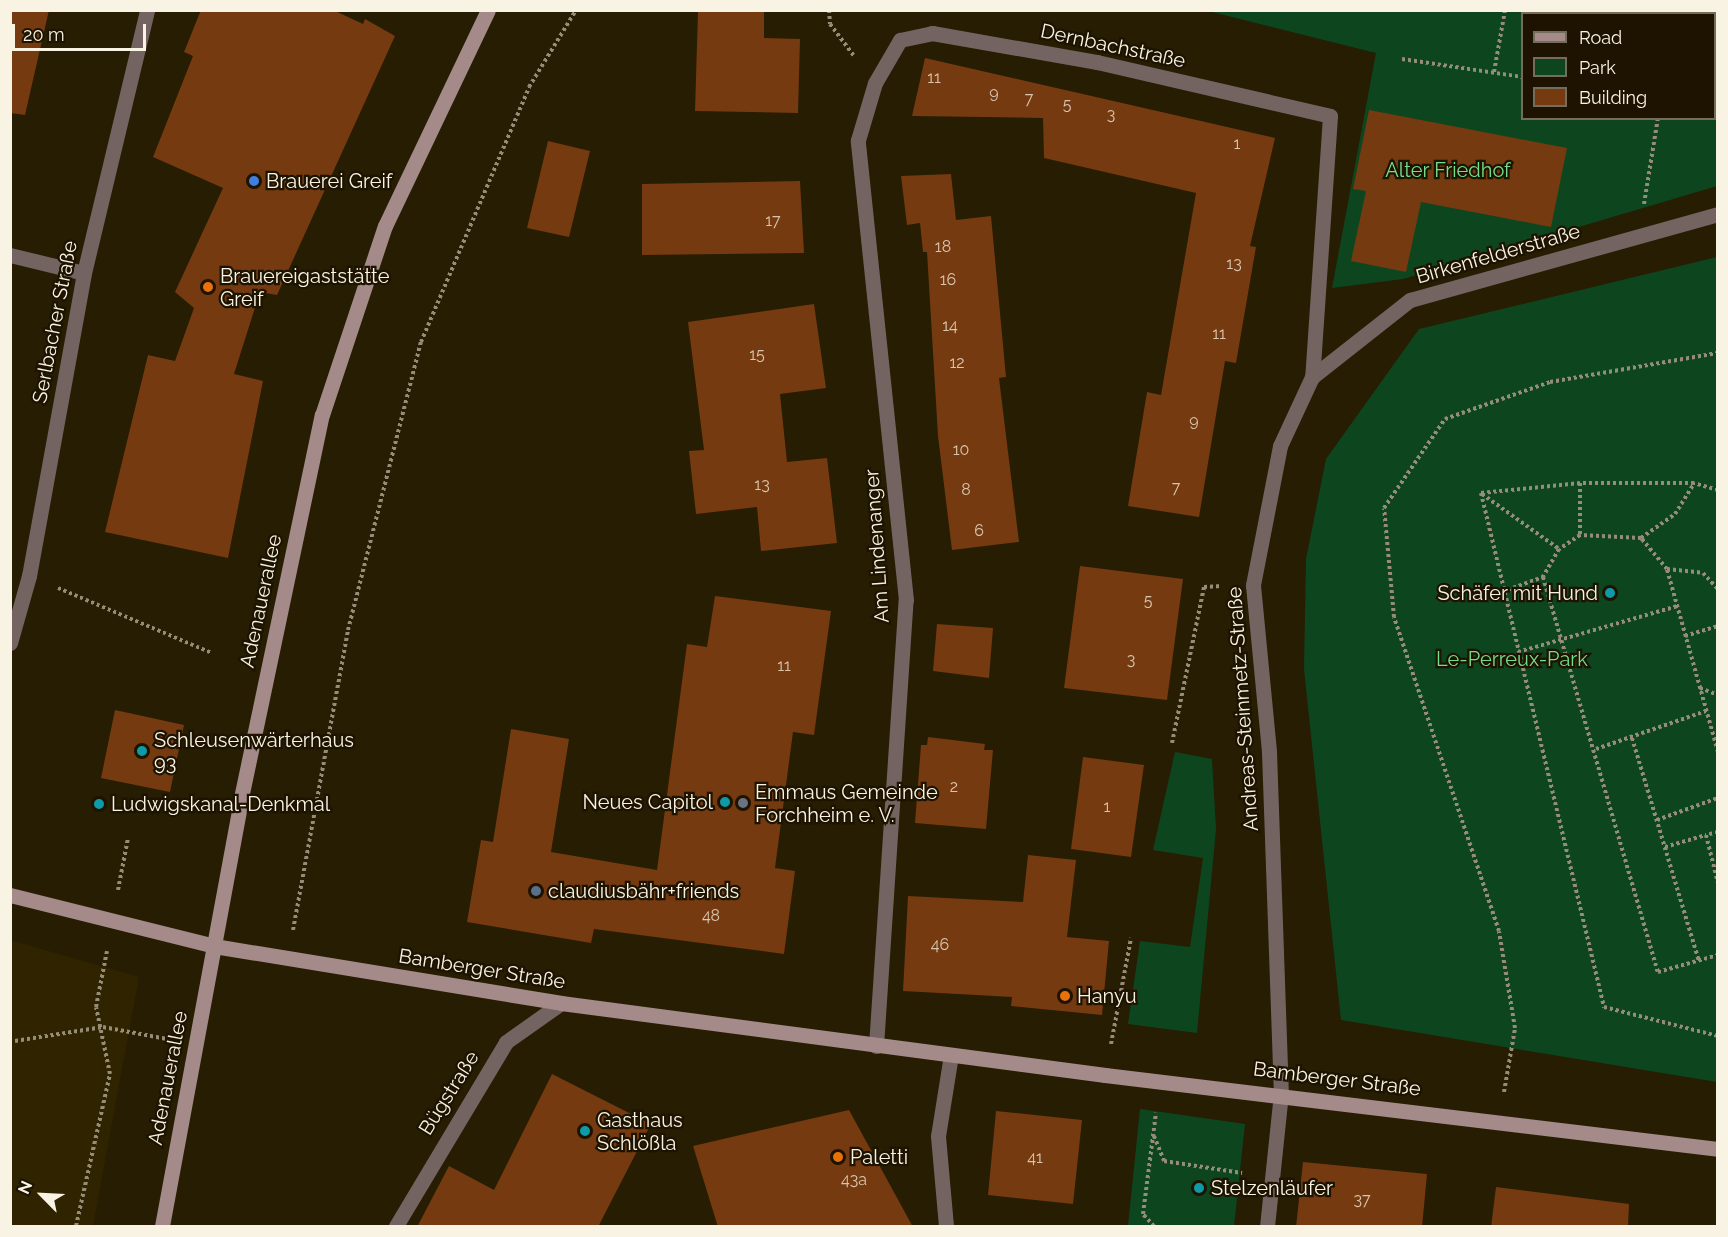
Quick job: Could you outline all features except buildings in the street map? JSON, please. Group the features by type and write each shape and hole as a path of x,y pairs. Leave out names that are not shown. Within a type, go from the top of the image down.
{"street":[{"name":"Serlbacher Straße","path":"10,643 29,576 84,273 147,10"},
{"name":"Adenauerallee","path":"162,1227 214,946 322,415 385,226 488,10"},
{"name":"Dernbachstraße","path":"875,83 900,40 932,33 1097,62 1330,116"},
{"name":"Am Lindenanger","path":"875,83 858,140 906,600 876,1046"},
{"name":"Andreas-Steinmetz-Straße","path":"1267,1227 1281,1093 1269,752 1252,585 1281,446 1312,377 1330,116"},
{"name":"Birkenfelderstraße","path":"1312,377 1410,300 1718,214"},
{"path":"10,255 84,273"},
{"name":"Bamberger Straße","path":"10,895 214,946 561,1003 1105,1075 1499,1119 1718,1149"},
{"name":"Bügstraße","path":"396,1227 506,1042 561,1003"},
{"path":"946,1227 938,1136 951,1055"}],"path":[{"path":"288,958 348,630 421,342 529,87 576,10"},
{"path":"829,10 830,24 875,83"},
{"path":"1370,10 1383,10"},
{"path":"1494,72 1505,10"},
{"path":"1402,59 1521,77"},
{"path":"1643,234 1658,120"},
{"path":"1499,1119 1515,1028 1499,932 1394,617 1384,508 1444,419 1550,382 1718,353"},
{"path":"1580,483 1580,535"},
{"path":"1481,493 1580,483 1694,483 1718,490"},
{"path":"1502,592 1544,577 1559,549 1580,535 1641,538 1675,514 1694,483"},
{"path":"1481,493 1559,549"},
{"path":"1481,493 1502,592 1604,1007 1718,1036"},
{"path":"1641,538 1667,569 1718,752"},
{"path":"1667,569 1703,573 1718,589"},
{"path":"29,576 212,653"},
{"path":"1544,577 1596,749 1658,972 1718,955"},
{"path":"1172,743 1204,586 1252,585"},
{"path":"1518,652 1563,642 1677,606"},
{"path":"1685,636 1718,626"},
{"path":"1700,688 1718,695"},
{"path":"1596,749 1706,711"},
{"path":"1632,738 1699,961"},
{"path":"1657,820 1718,798"},
{"path":"1665,848 1718,832"},
{"path":"1706,835 1718,883"},
{"path":"76,1227 110,1074 103,1027 96,1007 128,838"},
{"path":"1105,1075 1131,938"},
{"path":"15,1041 103,1027 197,1044"},
{"path":"1154,1227 1143,1214 1160,1080"},
{"path":"1153,1135 1164,1161 1271,1177"}],"shaded area":[{"path":"10,940 139,977 93,1226 11,1226"}],"green space":[{"name":"Alter Friedhof","path":"1208,11 1717,11 1717,186 1403,279 1332,288 1376,53"},
{"name":"Le-Perreux-Park","path":"1717,257 1717,1082 1341,1020 1304,669 1306,559 1326,459 1419,329"},
{"path":"1175,752 1212,759 1216,829 1197,1033 1128,1024 1140,941 1190,947 1203,858 1153,850"},
{"path":"1140,1109 1245,1124 1234,1226 1128,1226"}],"place":[{"name":"Brauerei Greif","path":"254,181"},
{"name":"Brauereigaststätte Greif","path":"208,287"},
{"name":"Schäfer mit Hund","path":"1610,593"},
{"name":"Schleusenwärterhaus 93","path":"142,751"},
{"name":"Neues Capitol","path":"725,802"},
{"name":"Emmaus Gemeinde Forchheim e. V.","path":"743,803"},
{"name":"Ludwigskanal-Denkmal","path":"99,804"},
{"name":"claudiusbähr+friends","path":"536,891"},
{"name":"Hanyu","path":"1065,996"},
{"name":"Gasthaus Schlößla","path":"585,1131"},
{"name":"Paletti","path":"838,1157"},
{"name":"Stelzenläufer","path":"1199,1188"}]}
